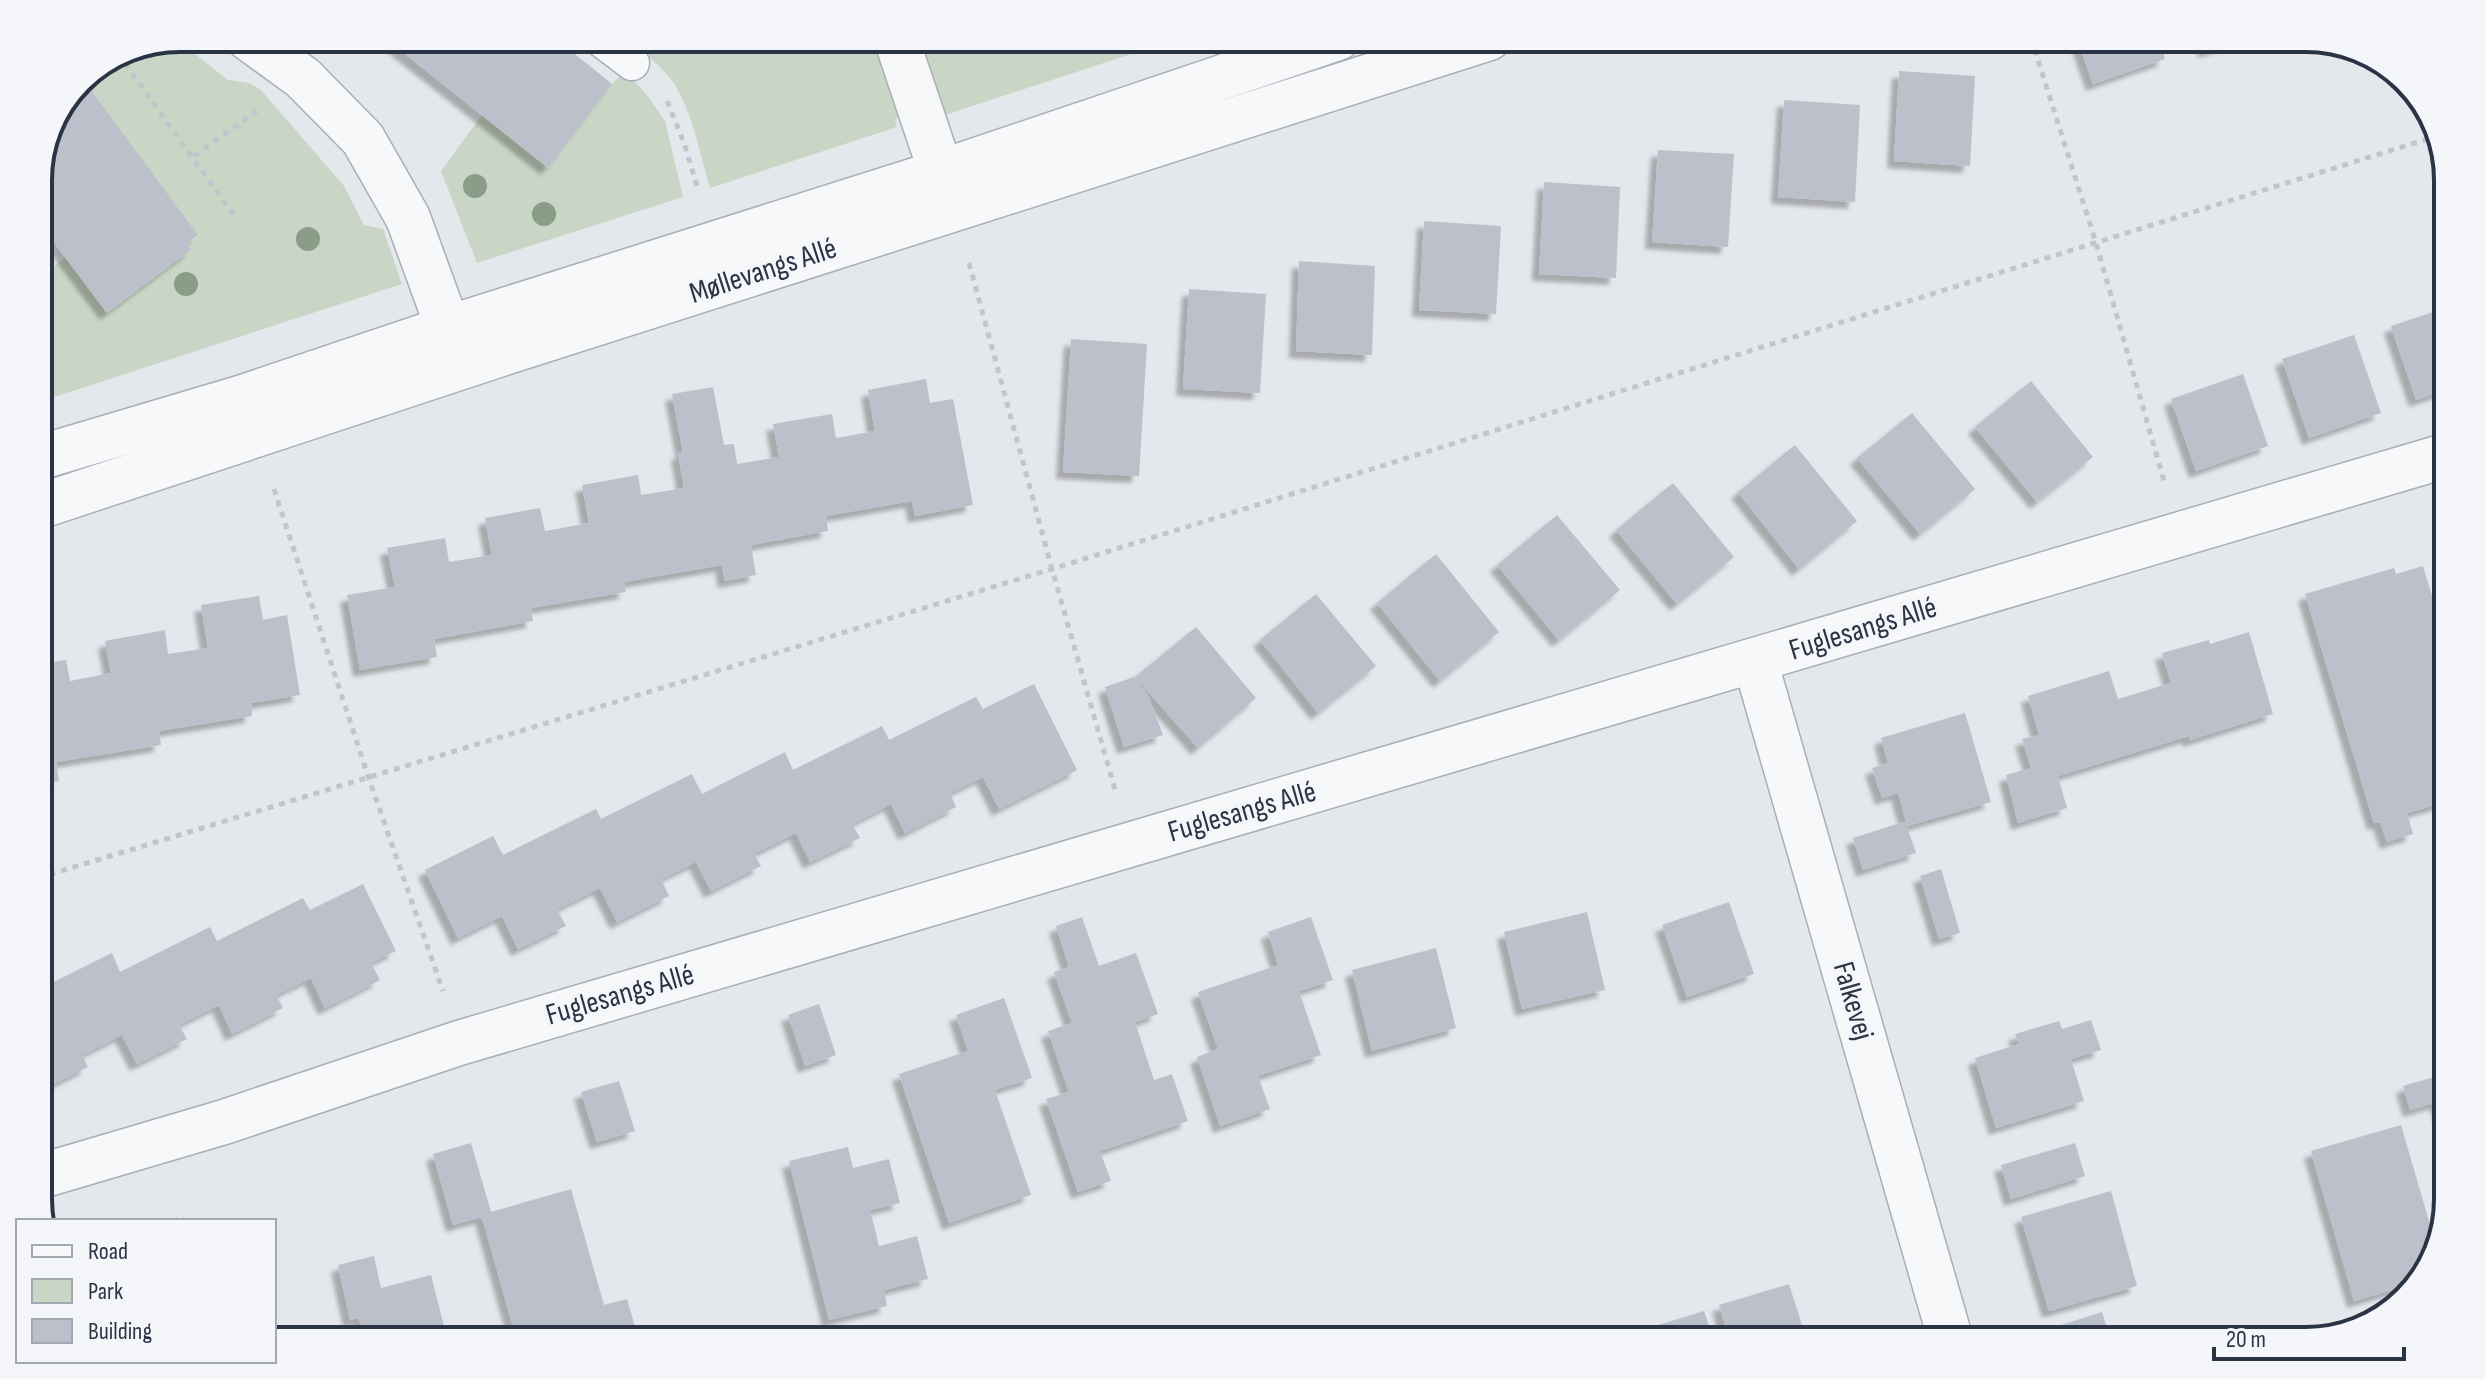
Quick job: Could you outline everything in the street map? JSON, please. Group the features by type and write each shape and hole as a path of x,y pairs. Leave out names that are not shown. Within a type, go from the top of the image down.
{"street":[{"path":"267,52 303,78 363,139 408,218 448,328"},
{"path":"901,52 948,191"},
{"name":"Møllevangs Allé","path":"52,503 501,354 948,191 1302,52"},
{"name":"Møllevangs Allé","path":"52,454 243,397 715,243 948,191 1439,52"},
{"name":"Fuglesangs Allé","path":"52,1173 224,1122 459,1043 2434,459"},
{"name":"Falkevej","path":"1755,661 1947,1327"}],"lane":[{"path":"617,52 632,63"}],"path":[{"path":"2035,52 2096,243 2180,535"},
{"path":"632,63 668,102 715,243"},
{"path":"126,64 235,217"},
{"path":"194,156 303,78"},
{"path":"52,874 1052,569 2427,139"},
{"path":"948,191 1131,844"},
{"path":"257,437 368,776 437,972"},
{"path":"180,1219 184,1218"}],"green space":[{"path":"192,52 228,80 249,83 260,89 344,186 364,225 383,229 402,284 52,398 52,268 65,257 107,313 191,250 187,244 198,236 90,89 116,69 155,54"},
{"path":"641,52 878,52 901,114 895,120 897,127 710,188 681,97 670,78"},
{"path":"917,52 1137,52 942,116"},
{"path":"625,71 665,121 683,197 477,263 441,171 482,115 548,167"}],"building":[{"path":"403,52 572,52 612,84 548,168"},
{"path":"2082,52 2163,52 2165,59 2093,84"},
{"path":"1899,71 1975,76 1970,166 1894,161"},
{"path":"90,89 198,235 187,244 191,250 107,313 52,240 52,171 56,147 65,123"},
{"path":"1784,100 1860,105 1855,202 1778,197"},
{"path":"1658,150 1734,154 1728,247 1652,242"},
{"path":"1544,182 1620,187 1616,278 1539,274"},
{"path":"1424,221 1501,226 1496,314 1419,310"},
{"path":"1299,261 1375,266 1372,355 1296,351"},
{"path":"1189,289 1266,294 1260,393 1183,389"},
{"path":"2434,312 2434,394 2416,400 2391,326"},
{"path":"2354,335 2381,413 2309,438 2282,359"},
{"path":"1071,339 1147,344 1139,476 1063,472"},
{"path":"2243,374 2268,446 2196,471 2171,399"},
{"path":"926,379 930,403 953,399 973,505 915,516 912,501 826,516 828,531 751,545 756,575 725,581 722,565 624,582 626,592 531,608 533,621 434,639 437,657 360,670 347,595 395,587 387,548 445,538 449,562 492,555 485,518 540,508 545,531 589,523 582,485 638,475 641,495 684,488 678,453 683,452 672,394 713,387 724,445 734,444 737,464 779,457 773,424 832,414 836,438 875,431 868,390"},
{"path":"2031,381 2093,457 2037,502 1975,427"},
{"path":"1912,413 1975,489 1920,534 1857,458"},
{"path":"1795,445 1857,521 1799,569 1738,492"},
{"path":"1673,483 1734,557 1677,604 1616,530"},
{"path":"1557,515 1620,590 1559,640 1497,565"},
{"path":"1436,554 1499,632 1440,681 1377,603"},
{"path":"2423,566 2434,603 2434,805 2407,813 2413,834 2387,842 2380,822 2374,823 2305,594 2394,568 2396,574"},
{"path":"1316,594 1376,666 1318,713 1260,640"},
{"path":"259,596 263,620 287,615 300,695 251,703 252,716 159,731 161,745 56,762 59,781 52,782 52,662 66,660 70,681 111,673 105,641 165,630 168,654 208,648 201,605"},
{"path":"1196,627 1256,698 1198,748 1135,677"},
{"path":"2249,632 2273,714 2058,776 2067,808 2018,823 2006,775 2031,768 2022,739 2039,735 2028,696 2109,671 2118,699 2171,683 2162,653 2209,640 2210,644"},
{"path":"1134,677 1148,695 1163,735 1124,747 1105,687"},
{"path":"1034,684 1077,770 999,809 983,777 950,793 956,807 905,833 891,804 852,824 860,838 810,862 796,833 754,854 761,866 711,891 696,862 661,879 669,896 617,922 600,888 557,909 566,926 518,949 502,916 458,938 425,870 493,836 503,855 596,809 601,819 692,774 702,794 785,752 793,770 882,726 889,740 976,697 983,709"},
{"path":"1965,713 1991,802 1907,826 1916,853 1863,870 1853,838 1906,821 1898,793 1882,798 1872,768 1888,763 1881,738"},
{"path":"1941,869 1960,933 1939,939 1920,876"},
{"path":"363,884 396,951 371,963 380,980 325,1008 311,978 276,995 283,1008 232,1034 219,1005 179,1025 187,1039 137,1064 122,1035 82,1055 88,1067 52,1085 52,983 112,953 120,972 210,927 217,941 303,898 310,910"},
{"path":"1729,902 1754,974 1687,997 1662,925"},
{"path":"1587,912 1605,990 1522,1009 1504,932"},
{"path":"1082,917 1099,966 1136,953 1158,1014 1135,1022 1154,1080 1172,1074 1188,1121 1100,1151 1111,1181 1078,1192 1046,1099 1069,1092 1048,1031 1072,1023 1054,972 1069,967 1056,926"},
{"path":"1311,917 1333,980 1299,991 1321,1055 1258,1076 1270,1109 1220,1126 1197,1057 1218,1049 1198,992 1278,965 1268,932"},
{"path":"1436,948 1456,1028 1372,1051 1352,970"},
{"path":"1004,998 1032,1078 995,1090 1031,1195 949,1223 899,1074 968,1051 956,1015"},
{"path":"819,1004 836,1055 805,1066 788,1015"},
{"path":"2091,1020 2101,1050 2071,1059 2084,1101 1996,1128 1975,1058 2019,1044 2015,1034 2059,1021 2062,1029"},
{"path":"2434,1077 2434,1103 2410,1110 2403,1086"},
{"path":"619,1081 635,1131 597,1142 581,1092"},
{"path":"2401,1125 2431,1227 2417,1263 2399,1288 2354,1301 2311,1151"},
{"path":"471,1143 491,1212 571,1189 604,1305 627,1299 635,1327 513,1327 482,1217 453,1225 433,1154"},
{"path":"2075,1143 2085,1176 2011,1199 2001,1165"},
{"path":"848,1147 853,1168 889,1159 900,1203 870,1210 879,1246 917,1236 928,1279 884,1290 887,1306 829,1320 789,1161"},
{"path":"2111,1191 2137,1286 2049,1311 2021,1217"},
{"path":"374,1256 381,1288 431,1275 444,1326 361,1327 359,1318 350,1320 338,1265"},
{"path":"1789,1284 1803,1327 1726,1327 1719,1305"},
{"path":"1704,1311 1709,1327 1652,1327"},
{"path":"2102,1312 2107,1327 2054,1327"}]}
